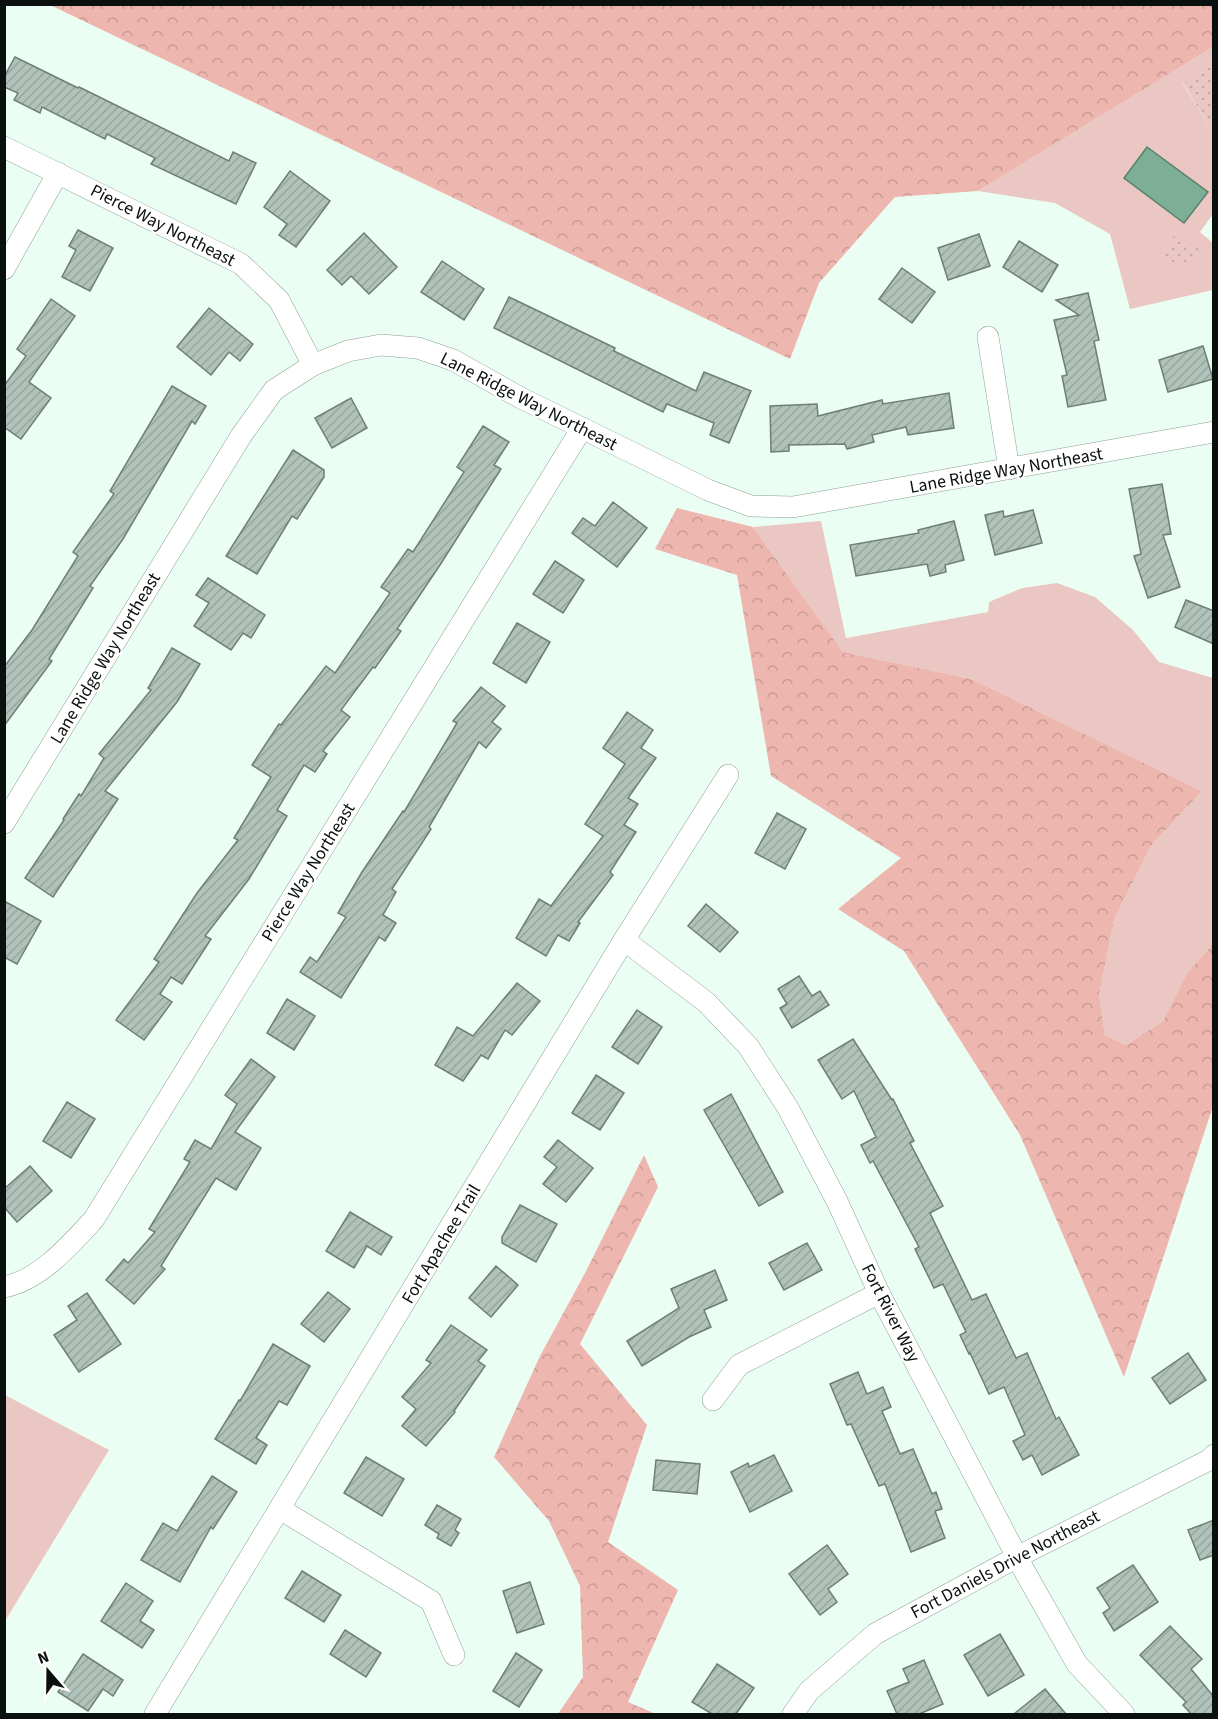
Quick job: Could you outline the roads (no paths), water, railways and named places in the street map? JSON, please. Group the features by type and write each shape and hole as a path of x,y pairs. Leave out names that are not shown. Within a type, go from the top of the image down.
{"street":[{"name":"Pierce Way Northeast","path":"4,147 241,264 279,300 313,364"},
{"path":"4,269 58,173"},
{"path":"988,337 1009,469"},
{"name":"Lane Ridge Way Northeast","path":"4,823 240,436 274,390 313,364 348,351 381,345 418,348 453,360 582,428 708,490 751,506 793,507 1214,432"},
{"name":"Pierce Way Northeast","path":"4,1287 17,1285 58,1258 94,1219 582,428"},
{"name":"Fort Apachee Trail","path":"155,1714 624,940 728,775"},
{"name":"Fort River Way","path":"624,940 706,1002 748,1046 788,1108 832,1191 879,1293 1017,1557 1077,1664 1124,1714"},
{"path":"713,1400 739,1365 879,1293"},
{"name":"Fort Daniels Drive Northeast","path":"793,1714 809,1691 874,1634 1017,1557 1209,1460 1214,1455"},
{"path":"280,1509 431,1601 454,1655"}]}
